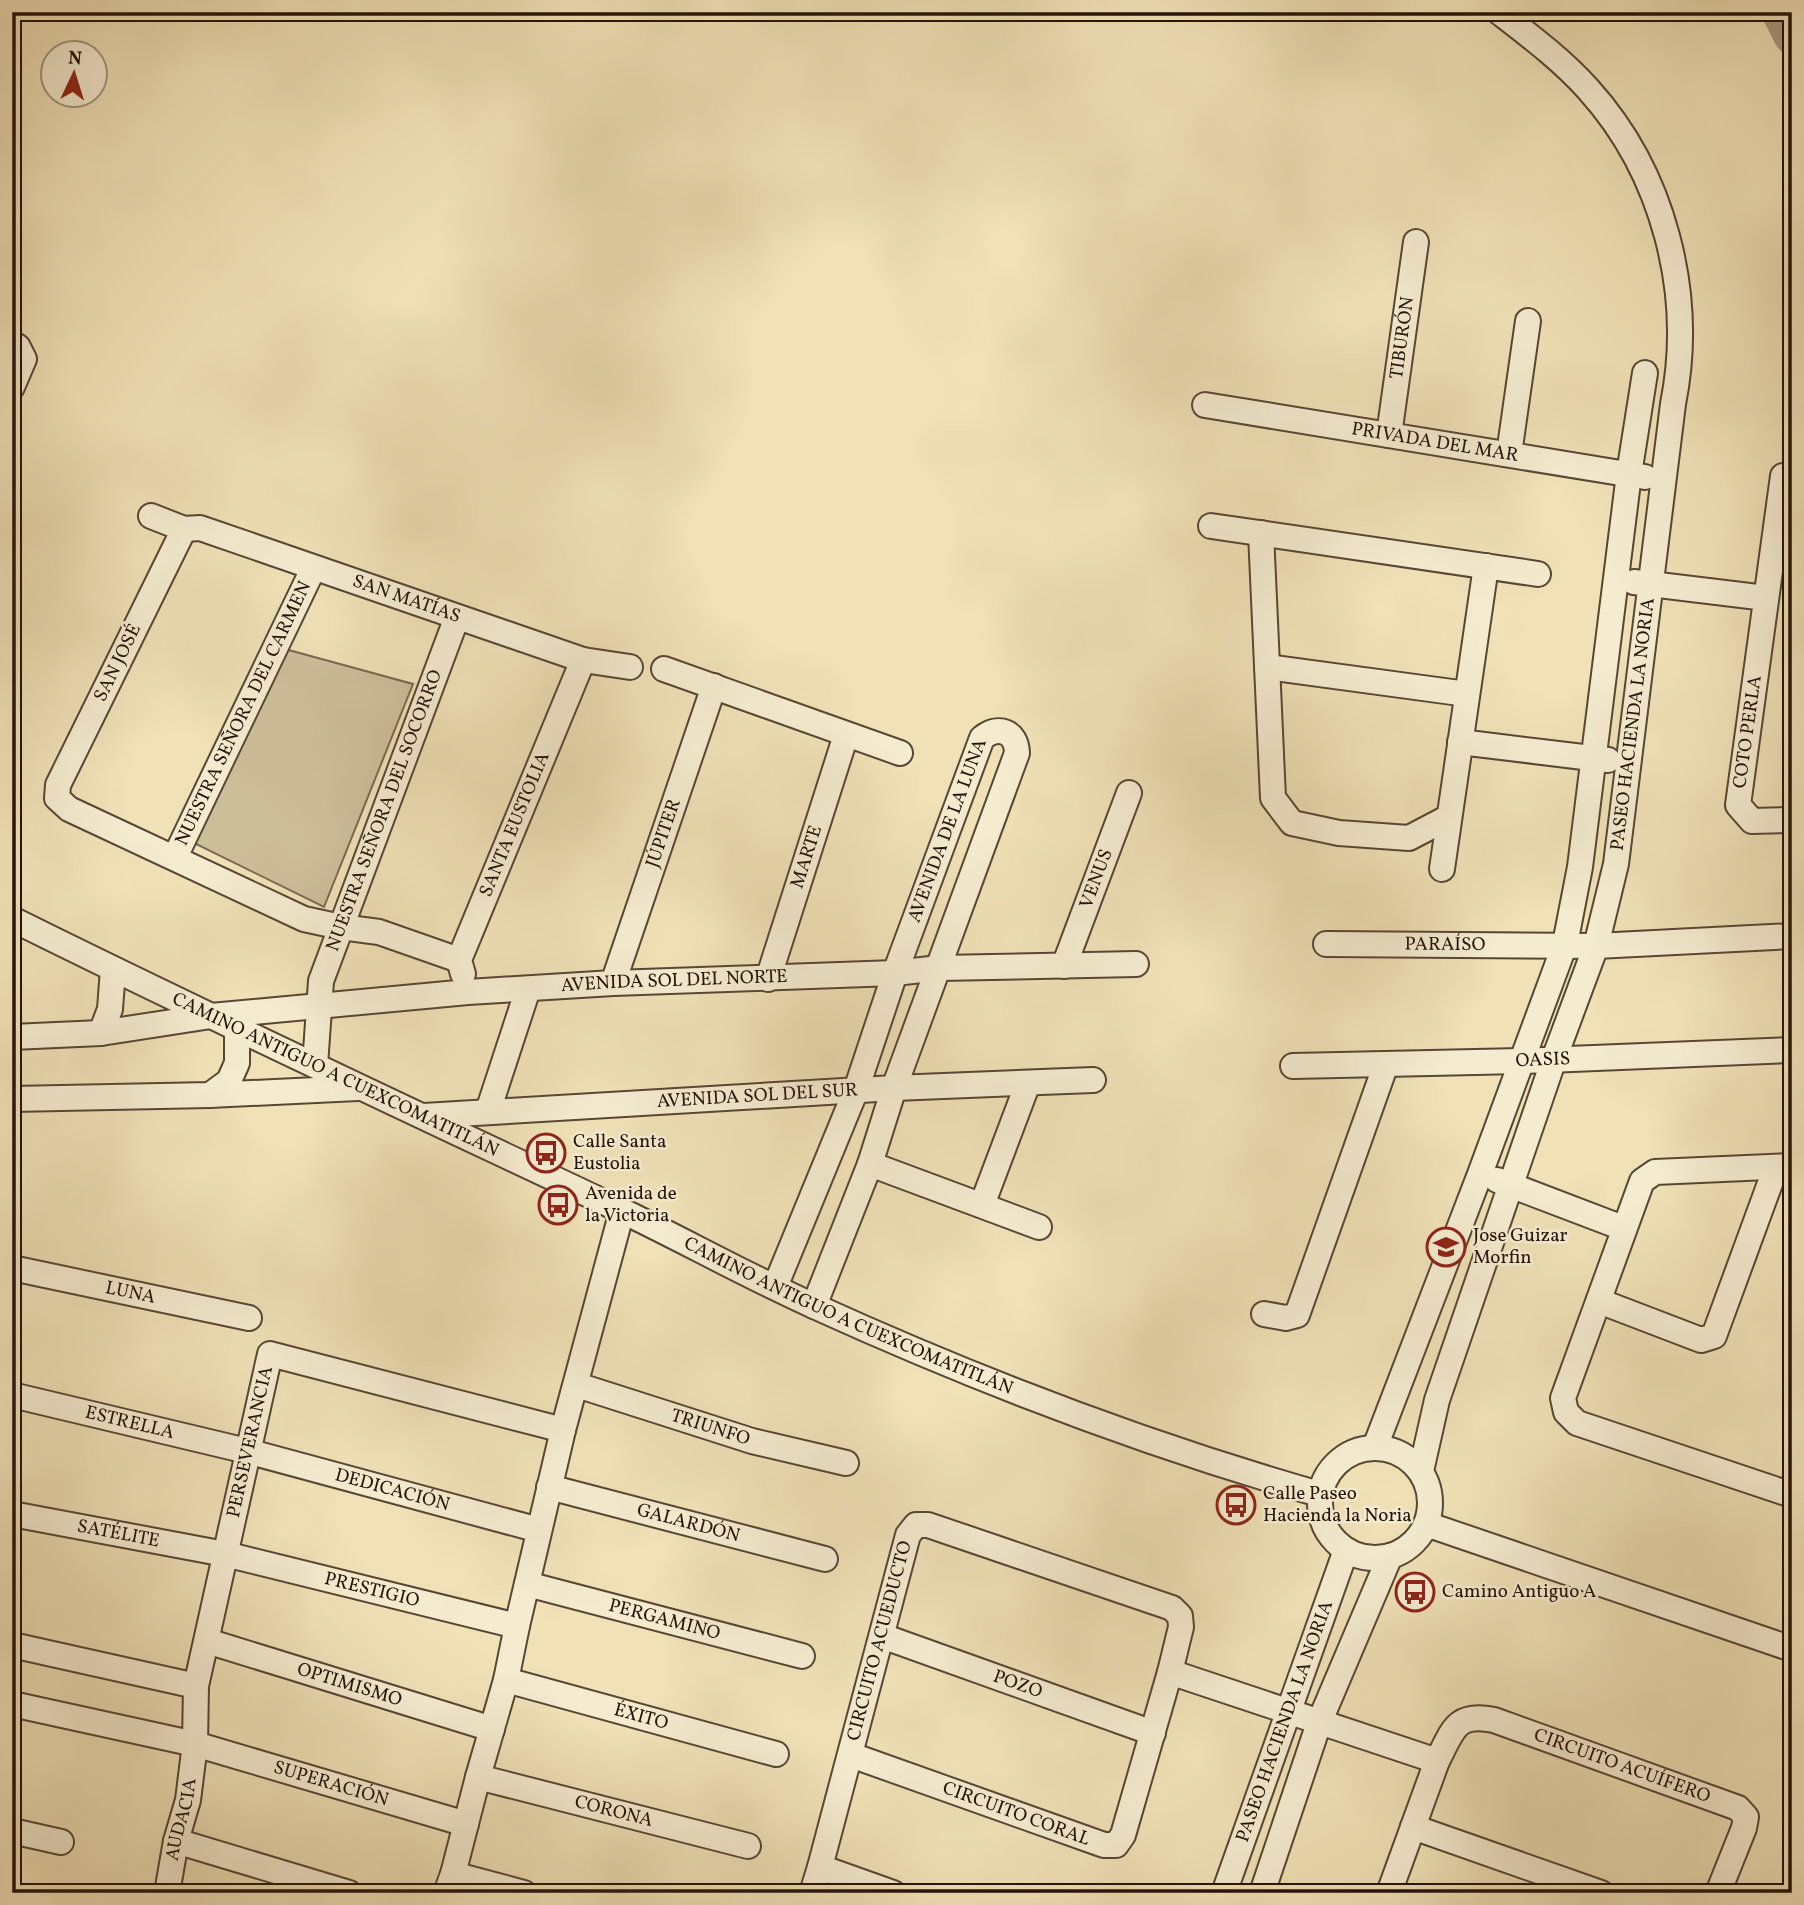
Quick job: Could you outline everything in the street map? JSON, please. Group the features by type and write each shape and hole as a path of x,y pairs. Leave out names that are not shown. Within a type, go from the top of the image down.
{"street":[{"name":"PASEO HACIENDA LA NORIA","path":"1421,1471 1437,1400 1554,1059 1596,946 1616,864 1672,404 1679,372 1681,334 1678,287 1666,228 1649,185 1624,137 1589,90 1546,49 1499,12"},
{"name":"TIBURÓN","path":"1389,435 1416,242"},
{"path":"1509,454 1528,321"},
{"path":"12,343 18,347 24,359 12,387"},
{"name":"PASEO HACIENDA LA NORIA","path":"1375,1447 1480,1174 1564,944 1580,867 1629,474 1645,373"},
{"name":"PRIVADA DEL MAR","path":"1205,405 1663,480"},
{"name":"COTO PERLA","path":"1783,476 1738,805 1752,821 1792,820"},
{"name":"SAN MATÍAS","path":"151,516 184,529 200,528 583,660 630,667"},
{"path":"1210,526 1538,574"},
{"name":"SAN JOSÉ","path":"175,857 69,809 57,798 58,785 184,529"},
{"path":"1261,533 1273,798 1292,823 1339,833 1409,838 1449,817"},
{"path":"1442,869 1486,566"},
{"name":"NUESTRA SEÑORA DEL CARMEN","path":"175,857 313,569"},
{"path":"1616,579 1766,598"},
{"name":"NUESTRA SEÑORA DEL SOCORRO","path":"314,1065 321,981 457,617"},
{"name":"SANTA EUSTOLIA","path":"459,960 583,660"},
{"path":"1267,667 1467,694"},
{"path":"664,669 900,753"},
{"name":"JÚPITER","path":"613,983 714,686"},
{"name":"AVENIDA DE LA LUNA","path":"775,1287 856,1090 895,973 982,738 991,732 1010,735 1017,742 1017,753 894,1088 870,1164 814,1306"},
{"name":"MARTE","path":"768,979 846,735"},
{"path":"1460,741 1628,762"},
{"name":"VENUS","path":"1064,966 1129,793"},
{"path":"960,796 997,810"},
{"path":"175,857 304,919 379,932 459,960 468,992"},
{"name":"CAMINO ANTIGUO A CUEXCOMATITLÁN","path":"12,919 360,1088 622,1211 814,1306 1023,1394 1242,1472 1319,1494"},
{"path":"1596,946 1792,936"},
{"name":"PARAÍSO","path":"1326,944 1596,946"},
{"name":"AVENIDA SOL DEL NORTE","path":"12,1037 101,1033 211,1016 468,992 613,983 895,973 939,968 1136,964"},
{"path":"101,1033 110,1009 113,969"},
{"path":"488,1111 528,989"},
{"path":"211,1095 229,1081 237,1063 237,1029"},
{"name":"OASIS","path":"1293,1066 1521,1061 1792,1050"},
{"path":"1264,1314 1286,1318 1297,1315 1386,1064"},
{"name":"AVENIDA SOL DEL SUR","path":"423,1116 856,1090 1093,1080"},
{"path":"982,1205 1028,1083"},
{"path":"12,1099 211,1095 360,1088"},
{"path":"870,1164 1039,1227"},
{"path":"1599,1301 1701,1340 1714,1335 1784,1166 1655,1172 1642,1181 1563,1398 1566,1412 1577,1423 1792,1495"},
{"path":"1480,1174 1623,1228"},
{"path":"524,1893 449,1883 506,1680 516,1626 563,1430 622,1211"},
{"name":"LUNA","path":"12,1268 248,1318"},
{"name":"PERSEVERANCIA","path":"195,1744 197,1686 270,1354 563,1430"},
{"name":"TRIUNFO","path":"577,1385 752,1441 846,1463"},
{"name":"ESTRELLA","path":"12,1395 247,1451"},
{"path":"1375,1447 1393,1450 1409,1458 1421,1471 1430,1497 1430,1511 1418,1538 1406,1549 1390,1556 1367,1557 1346,1550 1330,1536 1320,1516 1319,1494 1326,1476 1338,1460 1355,1450 1375,1447"},
{"name":"DEDICACIÓN","path":"247,1451 540,1530"},
{"name":"GALARDÓN","path":"550,1487 825,1559"},
{"name":"SATÉLITE","path":"12,1514 225,1554"},
{"path":"1426,1524 1792,1649"},
{"name":"CIRCUITO ACUEDUCTO","path":"812,1893 908,1535 916,1525 928,1525 1172,1608 1180,1616"},
{"name":"PASEO HACIENDA LA NORIA","path":"1224,1893 1346,1550"},
{"name":"PRESTIGIO","path":"225,1554 516,1626"},
{"name":"PASEO HACIENDA LA NORIA","path":"1262,1893 1319,1723 1390,1556"},
{"name":"PERGAMINO","path":"527,1584 802,1656"},
{"name":"CIRCUITO CORAL","path":"851,1755 1104,1845 1116,1845 1123,1835 1153,1733 1181,1627 1180,1616"},
{"name":"POZO","path":"882,1636 1153,1733"},
{"name":"OPTIMISMO","path":"207,1641 492,1729"},
{"path":"12,1645 197,1686"},
{"path":"1170,1672 1437,1761"},
{"name":"ÉXITO","path":"506,1680 776,1754"},
{"name":"SUPERACIÓN","path":"12,1704 195,1744 466,1824"},
{"name":"CIRCUITO ACUÍFERO","path":"1389,1893 1437,1761 1458,1723 1476,1716 1494,1720 1738,1808 1746,1817 1744,1828 1718,1893"},
{"name":"AUDACIA","path":"167,1893 176,1841 188,1800 195,1744"},
{"name":"CORONA","path":"478,1777 748,1846"},
{"path":"1413,1827 1601,1893"},
{"path":"12,1831 61,1842"},
{"path":"176,1841 349,1893"},
{"path":"820,1867 893,1893"}],"shaded area":[{"path":"285,649 413,684 324,907 186,839"}],"waterway":[{"path":"1780,12 1792,36"}],"place":[{"name":"Calle Santa Eustolia","path":"546,1153"},
{"name":"Avenida de la Victoria","path":"558,1205"},
{"name":"Jose Guizar Morfin","path":"1446,1247"},
{"name":"Calle Paseo Hacienda la Noria","path":"1236,1505"},
{"name":"Camino Antiguo A","path":"1415,1592"}]}
